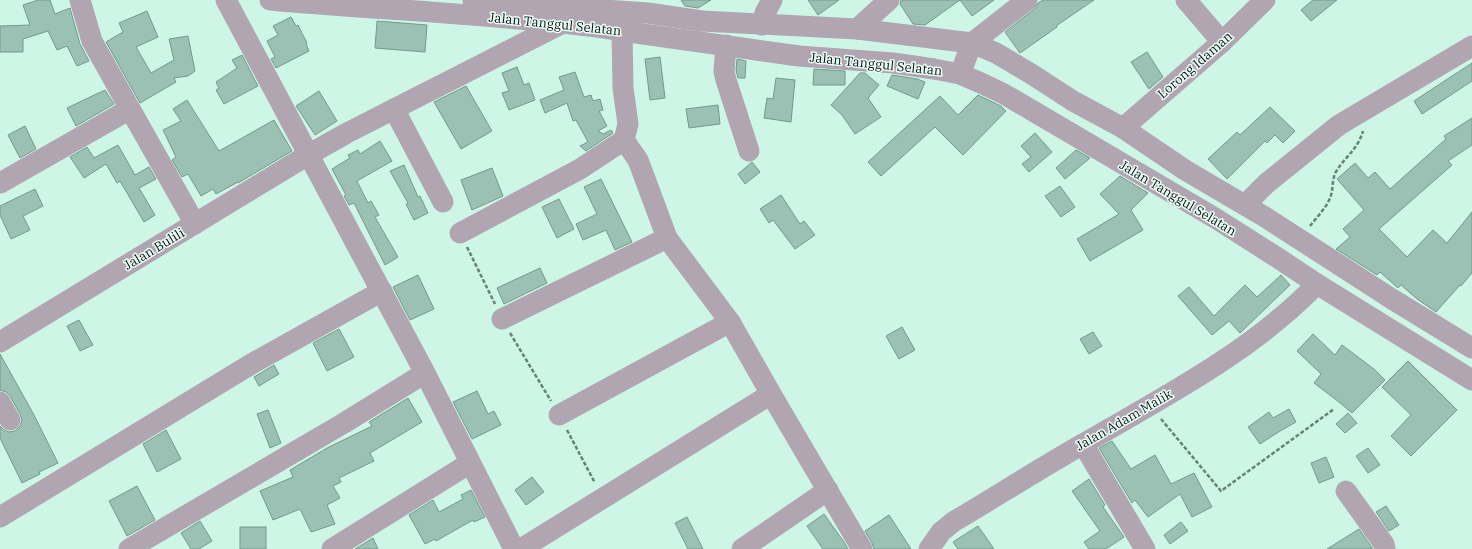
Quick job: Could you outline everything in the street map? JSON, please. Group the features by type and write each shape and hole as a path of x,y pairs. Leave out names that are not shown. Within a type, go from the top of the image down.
{"street":[{"name":"Jalan Bulili","path":"0,342 194,224 92,41 80,0"},
{"path":"226,0 382,291 514,549"},
{"name":"Jalan Tanggul Selatan","path":"270,0 331,3 563,23 799,56 893,63 960,74 1004,94 1215,218 1317,284 1472,380"},
{"name":"Jalan Tanggul Selatan","path":"455,0 641,8 670,17 702,21 857,29 972,43 996,53 1073,101 1123,128 1185,170 1300,239 1392,299 1472,348"},
{"path":"762,25 765,12 772,0"},
{"path":"857,29 889,0"},
{"path":"960,74 972,43 1027,0"},
{"path":"1186,0 1222,42"},
{"name":"Lorong Idaman","path":"1123,128 1222,42 1265,0"},
{"path":"194,224 347,132 563,23"},
{"path":"799,56 802,27"},
{"path":"460,233 580,169 624,140 628,124 623,88 622,31"},
{"path":"726,45 724,71 749,151"},
{"path":"1245,205 1267,183 1339,125 1365,108 1472,46"},
{"path":"0,183 130,109"},
{"path":"394,109 443,202"},
{"path":"624,140 638,160 667,238 730,322 862,549"},
{"path":"502,319 667,238"},
{"name":"Jalan Adam Malik","path":"929,549 941,532 953,522 1083,444 1151,406 1228,358 1256,338 1299,302 1317,284"},
{"path":"0,517 253,363 382,291"},
{"path":"559,414 730,322"},
{"path":"129,549 337,427 425,373"},
{"path":"521,549 771,394"},
{"path":"0,402 10,420"},
{"path":"1083,444 1145,549"},
{"path":"332,549 470,463"},
{"path":"742,549 828,490"},
{"path":"1346,491 1384,544 1385,549"}],"path":[{"path":"1300,239 1324,209 1331,196 1332,181 1337,170 1354,151 1361,138 1365,124 1365,108"},
{"path":"460,233 502,319 559,414 603,498"},
{"path":"1151,406 1221,491 1334,409"}],"building":[{"path":"38,0 50,0 55,14 70,8 80,44 89,61 77,66 67,46 57,50 48,31 23,39 23,52 0,52 0,26 30,25 23,5"},
{"path":"681,0 711,0 698,8 685,6"},
{"path":"808,0 839,0 818,15"},
{"path":"901,0 960,0 925,25 913,24 900,4"},
{"path":"960,0 994,0 972,16"},
{"path":"1043,0 1094,0 1020,53 1005,32"},
{"path":"1313,0 1337,0 1311,21 1301,10"},
{"path":"147,11 158,37 136,47 151,73 174,60 169,39 188,36 195,71 188,76 174,78 176,82 140,103 106,42 123,32 119,23"},
{"path":"291,17 296,26 298,25 307,43 306,44 309,51 276,68 271,59 275,57 267,41 278,35 273,26"},
{"path":"377,21 427,25 425,52 375,48"},
{"path":"1147,52 1163,77 1149,89 1131,62"},
{"path":"242,55 258,86 224,104 216,90 219,88 216,82 237,68 232,60"},
{"path":"660,57 665,98 650,100 645,59"},
{"path":"737,59 746,61 745,78 738,78 736,70"},
{"path":"1472,63 1472,81 1422,114 1414,101"},
{"path":"517,67 524,85 529,83 535,100 509,110 502,93 509,91 502,73"},
{"path":"814,69 845,71 845,85 813,85"},
{"path":"575,72 584,97 591,95 593,101 600,99 603,110 599,111 607,126 598,131 603,134 611,130 613,133 586,151 580,146 588,142 576,120 573,121 567,103 545,113 540,100 564,90 559,77"},
{"path":"860,73 865,73 879,85 868,98 881,117 855,134 842,115 831,105"},
{"path":"892,75 917,79 925,82 918,99 887,86"},
{"path":"776,78 795,80 791,122 764,118 767,98 773,99"},
{"path":"466,86 492,131 461,149 434,102"},
{"path":"105,90 114,104 76,126 67,108"},
{"path":"319,91 337,121 315,135 296,106"},
{"path":"978,95 1001,106 1006,111 963,155 935,127 881,176 868,162 940,96 958,115"},
{"path":"187,100 219,151 274,120 292,151 238,183 216,194 213,189 201,196 188,174 182,177 172,160 176,157 163,130 181,121 173,109"},
{"path":"718,105 720,124 689,128 686,109"},
{"path":"1270,107 1295,131 1283,143 1275,135 1267,143 1265,141 1227,179 1208,159 1237,132 1240,135"},
{"path":"1472,118 1472,145 1448,161 1452,165 1379,229 1407,257 1433,230 1447,243 1472,212 1472,273 1436,312 1417,299 1401,285 1398,288 1380,272 1377,275 1336,249 1350,237 1343,229 1364,210 1337,179 1355,163 1368,178 1375,172 1390,189 1446,139 1444,136"},
{"path":"25,126 36,149 20,158 8,135"},
{"path":"1035,133 1052,152 1029,172 1022,164 1031,157 1021,146"},
{"path":"380,141 392,161 357,181 368,203 371,201 379,215 375,217 398,257 385,265 354,203 349,205 344,196 346,195 332,169 350,158 348,155 358,150 360,154"},
{"path":"118,145 135,175 149,167 156,179 139,188 155,215 144,222 120,181 117,183 106,164 84,178 70,157 87,147 94,158"},
{"path":"1076,150 1090,158 1065,179 1056,168"},
{"path":"752,162 760,172 745,184 738,174"},
{"path":"404,165 418,197 420,196 428,213 414,220 406,204 408,203 390,171"},
{"path":"492,168 503,196 472,210 461,180"},
{"path":"1120,176 1148,193 1131,210 1143,230 1090,261 1077,239 1119,214 1100,194"},
{"path":"601,179 632,242 615,250 606,230 583,240 576,224 597,214 584,187"},
{"path":"1060,186 1075,207 1061,217 1045,196"},
{"path":"35,189 43,206 23,216 30,230 11,239 0,215 0,206"},
{"path":"781,195 800,224 804,221 815,235 795,249 773,220 769,223 760,209"},
{"path":"559,199 574,229 557,238 542,207"},
{"path":"540,268 547,283 504,304 497,288"},
{"path":"418,275 434,309 410,320 393,287"},
{"path":"1281,275 1290,285 1240,333 1229,321 1212,335 1178,296 1189,287 1214,316 1245,285 1257,297"},
{"path":"79,320 93,345 80,351 67,326"},
{"path":"902,327 915,350 899,359 886,336"},
{"path":"339,329 354,357 327,371 313,343"},
{"path":"1093,332 1102,346 1089,354 1080,339"},
{"path":"1313,334 1335,355 1342,345 1374,369 1385,380 1352,413 1314,383 1321,374 1297,351"},
{"path":"0,354 34,415 58,463 39,472 40,474 22,483 0,438 0,426 9,432 15,431 20,426 22,420 10,396 6,392 0,390"},
{"path":"1408,361 1457,410 1411,456 1391,436 1411,415 1382,387"},
{"path":"274,365 279,374 259,386 254,377"},
{"path":"477,391 488,414 494,411 501,425 472,439 453,402"},
{"path":"408,398 422,422 370,453 374,461 339,478 341,482 333,486 340,498 327,505 335,524 311,532 300,509 273,520 260,491 293,477 290,470 327,448 372,426 369,422"},
{"path":"1289,409 1296,422 1260,444 1248,427 1269,412 1273,418"},
{"path":"268,410 281,443 270,448 257,414"},
{"path":"1348,413 1357,423 1345,433 1336,424"},
{"path":"166,430 181,459 157,472 143,444"},
{"path":"1112,441 1131,469 1155,455 1171,484 1194,473 1212,507 1192,517 1180,494 1148,517 1135,500 1132,503 1099,448"},
{"path":"1368,448 1380,465 1368,473 1356,456"},
{"path":"1326,457 1334,477 1319,483 1311,463"},
{"path":"532,477 544,492 526,505 515,490"},
{"path":"1089,479 1105,505 1103,507 1124,537 1106,549 1089,549 1084,542 1100,531 1072,491"},
{"path":"137,486 155,520 127,536 109,501"},
{"path":"471,490 485,517 474,522 473,520 436,541 435,539 425,544 409,515 433,500 439,512 463,499 461,495"},
{"path":"1386,506 1399,525 1389,531 1376,512"},
{"path":"824,514 848,549 823,549 807,526"},
{"path":"889,515 911,549 874,549 865,531"},
{"path":"687,517 703,549 688,549 675,523"},
{"path":"200,521 212,541 199,549 191,549 181,533"},
{"path":"1181,522 1188,531 1170,544 1164,535"},
{"path":"978,526 994,549 958,549 953,542"},
{"path":"240,527 266,527 266,549 240,549"},
{"path":"1359,529 1373,549 1327,549"},
{"path":"373,538 378,549 355,549"}]}
